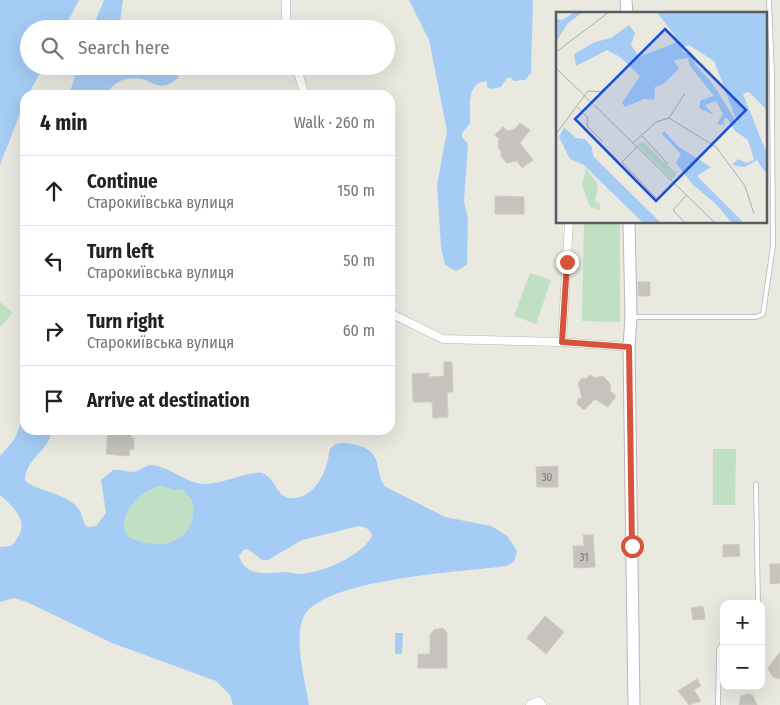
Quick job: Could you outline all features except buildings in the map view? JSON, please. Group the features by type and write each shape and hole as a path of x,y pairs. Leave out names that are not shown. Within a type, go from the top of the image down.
{"street":[{"path":"286,0 286,20"},
{"path":"299,75 303,90"},
{"path":"562,342 569,224"},
{"path":"629,224 634,705"},
{"path":"395,315 443,339 562,342 629,347"},
{"path":"530,705 539,700 542,705"}],"lane":[{"path":"631,317 756,317 763,314 773,246 772,73 768,0"},
{"path":"756,484 758,600"},
{"path":"718,705 719,650 722,645"}],"green space":[{"path":"584,224 620,224 620,322 582,321"},
{"path":"530,273 551,280 536,324 514,316"},
{"path":"0,302 13,313 0,327"},
{"path":"713,449 736,449 735,505 713,505"},
{"path":"163,486 173,490 183,490 192,500 193,514 190,526 176,540 166,543 155,544 130,538 125,530 124,522 132,505 147,492"}],"water":[{"path":"0,0 79,0 69,20 20,20 20,75 39,75 31,90 20,90 20,114 0,165"},
{"path":"104,0 123,0 120,20 96,20"},
{"path":"409,0 533,0 531,73 525,80 514,81 511,78 507,78 501,87 492,89 487,87 487,81 480,83 472,91 470,123 462,133 462,137 468,144 464,201 468,219 467,265 456,271 445,265 441,247 437,185 447,131 429,40"},
{"path":"75,75 179,75 174,81 162,86 143,79 131,78 116,83 109,90 71,90"},
{"path":"20,426 20,435 51,435 47,443 29,466 25,480 34,486 69,500 79,510 87,527 96,526 106,513 101,480 113,470 135,472 153,465 190,481 203,484 262,473 271,480 284,496 296,498 308,493 317,484 324,472 331,447 344,443 370,451 377,462 382,482 386,487 445,517 491,526 508,537 517,551 514,562 506,566 396,579 337,594 315,605 303,618 300,637 301,661 309,705 233,705 230,695 216,681 112,643 27,602 14,598 0,602 0,547 11,546 21,531 20,519 17,513 0,495 0,456 14,440","holes":["163,486 173,490 183,490 192,500 193,514 190,526 184,534 176,540 155,544 130,538 125,530 124,522 132,505 147,492 155,488","359,526 363,527 372,536 360,550 341,562 310,573 256,572 246,567 239,556 243,550 248,549 262,560 268,560 302,540"]},
{"path":"395,633 403,633 402,654 395,654"}],"route":[{"path":"567,262 562,342 629,347 632,546"}]}
